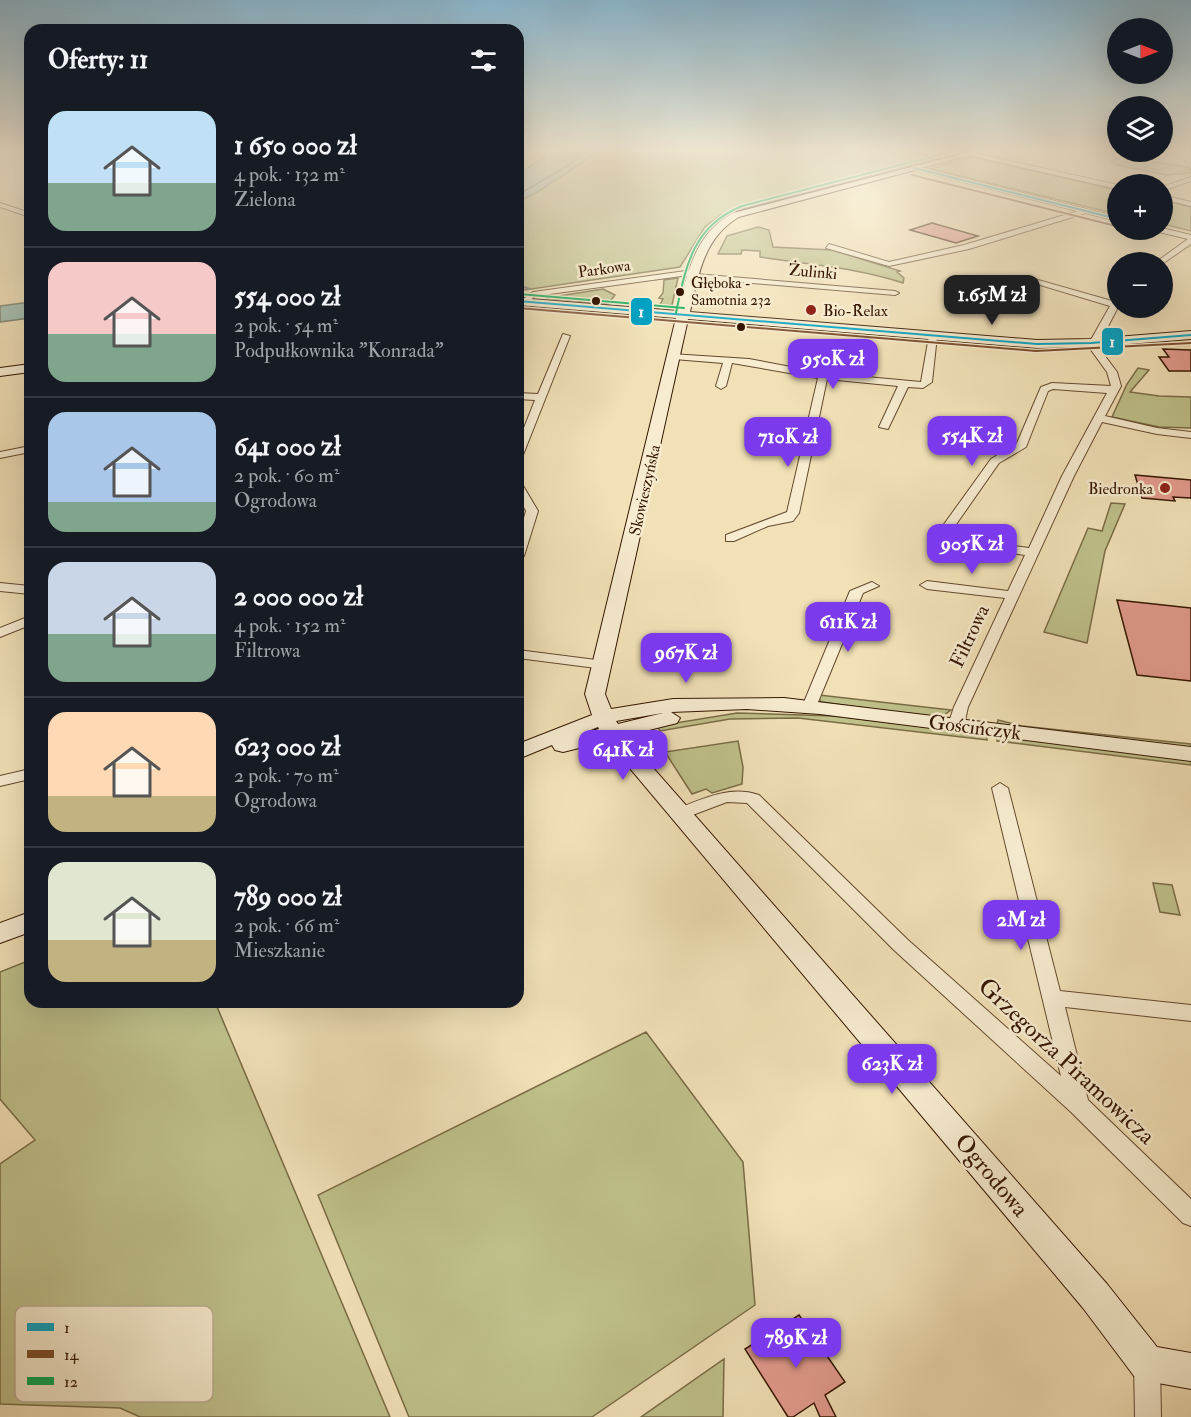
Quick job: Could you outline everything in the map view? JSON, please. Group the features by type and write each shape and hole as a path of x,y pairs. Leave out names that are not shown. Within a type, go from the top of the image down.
{"main road":[{"name":"Skowieszyńska","path":"614,723 595,694 604,665 692,274 712,231 729,218"},
{"path":"524,302 1025,343 1091,343 1191,335"},
{"path":"0,372 24,369"},
{"name":"Gościńczyk","path":"614,723 759,704 809,707 1191,754"},
{"path":"524,750 614,723"},
{"path":"524,755 614,723"},
{"name":"Ogrodowa","path":"614,723 643,774 676,806 1095,1296 1147,1363"},
{"path":"0,933 24,924"},
{"path":"1147,1363 1191,1371"}],"street":[{"path":"829,246 889,264 966,247 1061,218"},
{"path":"1173,233 1191,238"},
{"path":"1173,253 1191,238"},
{"name":"Żulinki","path":"692,274 895,293"},
{"name":"Parkowa","path":"524,300 533,294 692,274"},
{"path":"958,299 1018,288 1022,285 1024,278 1107,300"},
{"path":"1034,552 957,542 943,534 995,461 1022,445 1044,388 1052,386 1113,391 1116,386 1112,372 1091,343 1107,317"},
{"path":"1101,329 1106,335 1124,340"},
{"path":"524,439 566,336"},
{"path":"674,356 728,361 824,376 923,385 927,382 933,336"},
{"path":"721,387 728,361"},
{"path":"730,538 765,523 789,518 793,513 824,376"},
{"path":"884,428 904,384"},
{"name":"Filtrowa","path":"956,725 961,707 1068,476 1113,391"},
{"path":"524,396 540,397"},
{"path":"1098,418 1157,431 1191,435"},
{"path":"0,455 24,450"},
{"path":"524,499 530,504 532,517 524,539"},
{"path":"927,585 1013,595"},
{"path":"809,707 857,591 872,586"},
{"path":"0,587 24,590"},
{"path":"0,633 24,623"},
{"path":"524,655 604,665"},
{"path":"0,781 24,775"},
{"path":"1000,788 1079,1106"},
{"name":"Grzegorza Piramowicza","path":"676,806 731,796 746,796 901,945 1079,1106 1191,1215"},
{"path":"1052,998 1191,1013"},
{"path":"1147,1363 1148,1417"}],"green space":[{"path":"524,218 717,218 705,227 680,267 524,290"},
{"path":"1173,218 1191,218 1191,231 1173,226"},
{"path":"758,227 769,230 773,247 832,250 900,271 897,272 904,278 903,283 849,270 760,257 760,251 742,250 741,254 718,254 727,236"},
{"path":"678,278 672,305 658,308 663,299 659,298 663,293 664,280"},
{"path":"603,289 615,295 608,304 546,298"},
{"path":"1138,368 1149,370 1130,392 1191,397 1191,428 1159,427 1112,417 1127,384"},
{"path":"1111,503 1125,504 1105,551 1087,643 1044,632 1088,528 1102,531"},
{"path":"819,695 951,710 944,715 931,717 822,702 818,699"},
{"path":"737,713 834,716 987,734 987,740 798,718 730,719 660,731 657,726"},
{"path":"998,720 1022,726 1191,744 1191,748 997,724"},
{"path":"997,736 1191,760 1191,765 997,741"},
{"path":"738,741 743,767 742,784 712,793 706,789 692,794 665,752"},
{"path":"1153,883 1172,885 1180,915 1160,912"},
{"path":"24,962 24,1008 218,1008 390,1417 140,1417 120,1408 0,1404 0,1164 35,1140 0,1099 0,972"},
{"path":"646,1032 743,1162 755,1305 592,1417 409,1417 318,1195"},
{"path":"724,1359 723,1417 641,1417"}],"water":[{"path":"24,303 24,319 0,322 0,306"}],"building":[{"path":"932,223 978,236 956,243 910,230"},
{"path":"1163,349 1191,350 1191,371 1169,371 1159,357 1169,357"},
{"name":"Biedronka","path":"1135,475 1191,480 1191,498 1173,497 1175,501 1142,498"},
{"path":"1117,600 1191,608 1191,681 1137,675"},
{"path":"799,1315 845,1382 825,1395 836,1417 820,1417 814,1403 793,1417 788,1417 745,1349"}],"waterway":[{"path":"524,287 530,289"}],"transit line":[{"name":"12","path":"676,313 683,280 694,249 702,235 718,218"},
{"name":"14","path":"1085,218 1107,224"},
{"name":"12","path":"524,294 684,308"},
{"name":"1","path":"524,301 1037,344 1091,343 1191,335"},
{"name":"14","path":"524,308 1036,351 1092,350 1191,343"}],"place":[{"name":"Głęboka - Samotnia 232","path":"680,292"},
{"name":"Bio-Relax","path":"811,310"},
{"name":"Biedronka","path":"1165,488"}]}
